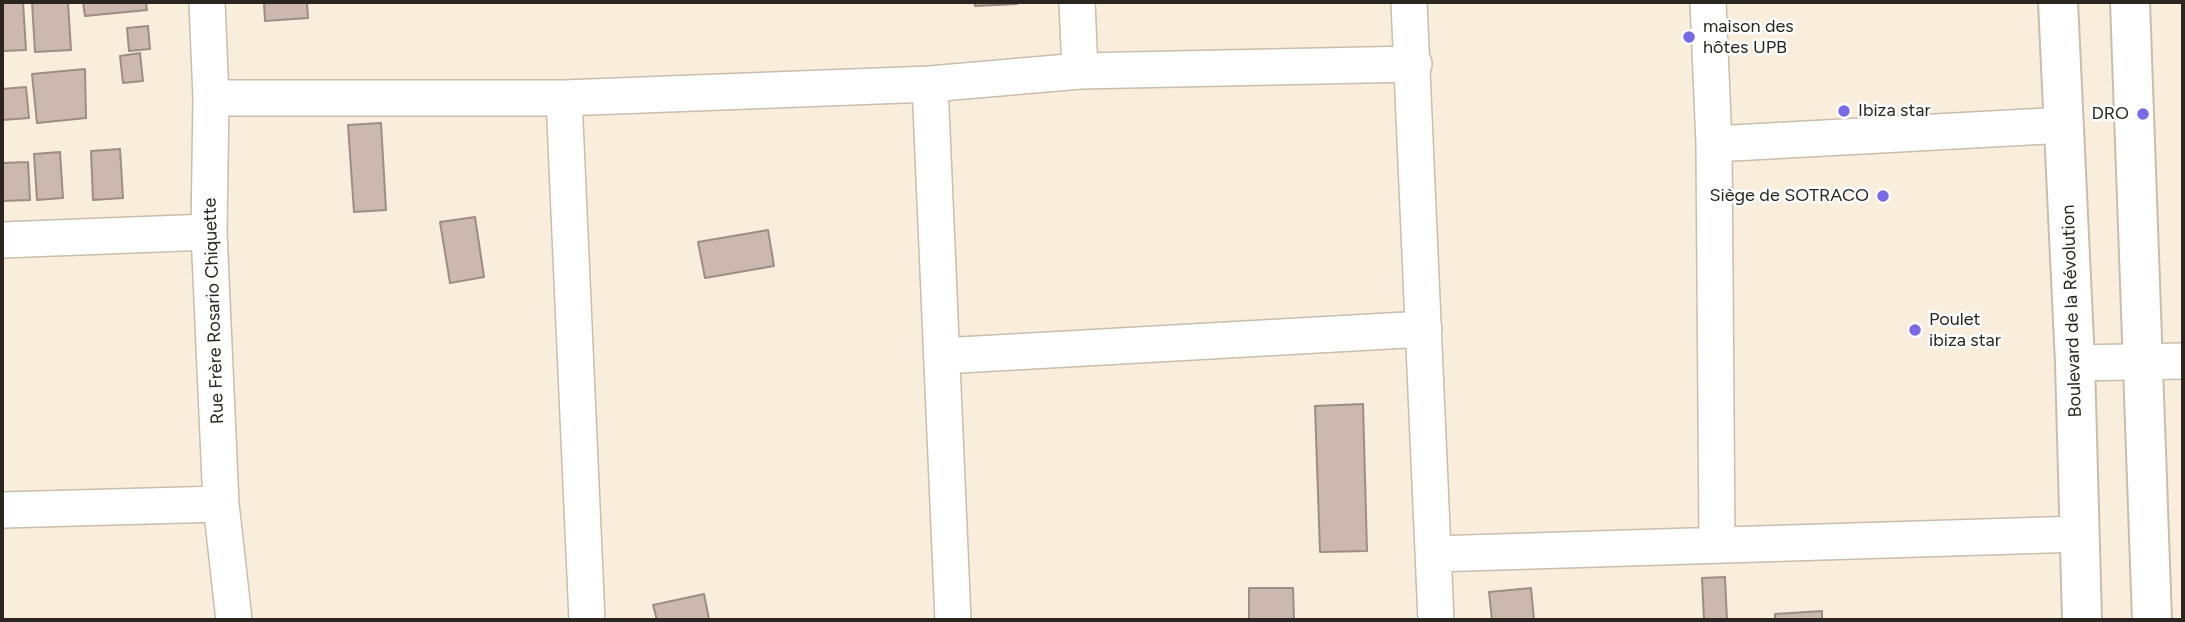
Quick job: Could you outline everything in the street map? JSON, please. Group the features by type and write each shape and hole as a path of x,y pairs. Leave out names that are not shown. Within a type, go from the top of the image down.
{"main road":[{"name":"Boulevard de la Révolution","path":"2058,2 2075,363 2082,620"},
{"path":"2130,2 2152,620"}],"street":[{"name":"Rue Frère Rosario Chiquette","path":"206,2 211,98 209,232 221,504 234,620"},
{"path":"1077,2 1080,71"},
{"path":"1409,2 1414,64 1436,620"},
{"path":"1708,2 1714,144 1717,544"},
{"path":"211,98 564,98 930,84 1080,71 1414,64"},
{"path":"930,84 953,620"},
{"path":"564,98 587,620"},
{"path":"1714,144 2065,125"},
{"path":"2,240 209,232"},
{"path":"942,356 1424,330"},
{"path":"2075,363 2183,361"},
{"path":"2,510 221,504"},
{"path":"1434,554 2080,534"}],"building":[{"path":"2,2 23,2 26,50 2,51"},
{"path":"32,2 68,2 71,50 35,52"},
{"path":"83,2 146,2 147,10 85,16"},
{"path":"264,2 307,2 308,18 265,21"},
{"path":"974,2 1017,2 1017,4 975,6"},
{"path":"148,26 150,49 129,51 127,28"},
{"path":"140,53 143,81 123,83 120,56"},
{"path":"85,69 86,118 37,123 32,74"},
{"path":"26,87 29,118 2,120 2,89"},
{"path":"381,123 386,210 354,212 348,125"},
{"path":"120,149 123,198 93,200 91,151"},
{"path":"60,152 63,198 37,200 34,154"},
{"path":"28,162 30,200 2,201 2,163"},
{"path":"475,217 484,277 450,283 440,222"},
{"path":"768,230 774,266 705,278 698,242"},
{"path":"1363,404 1367,551 1320,552 1315,406"},
{"path":"1725,577 1727,620 1704,620 1702,578"},
{"path":"1249,588 1293,588 1294,620 1249,620"},
{"path":"1531,588 1534,620 1492,620 1489,592"},
{"path":"704,594 709,619 657,620 653,605"},
{"path":"1822,611 1822,620 1775,620 1775,614"}],"place":[{"name":"maison des hôtes UPB","path":"1689,37"},
{"name":"Ibiza star","path":"1844,111"},
{"name":"DRO","path":"2143,114"},
{"name":"Siège de SOTRACO","path":"1883,196"},
{"name":"Poulet ibiza star","path":"1915,330"}]}
